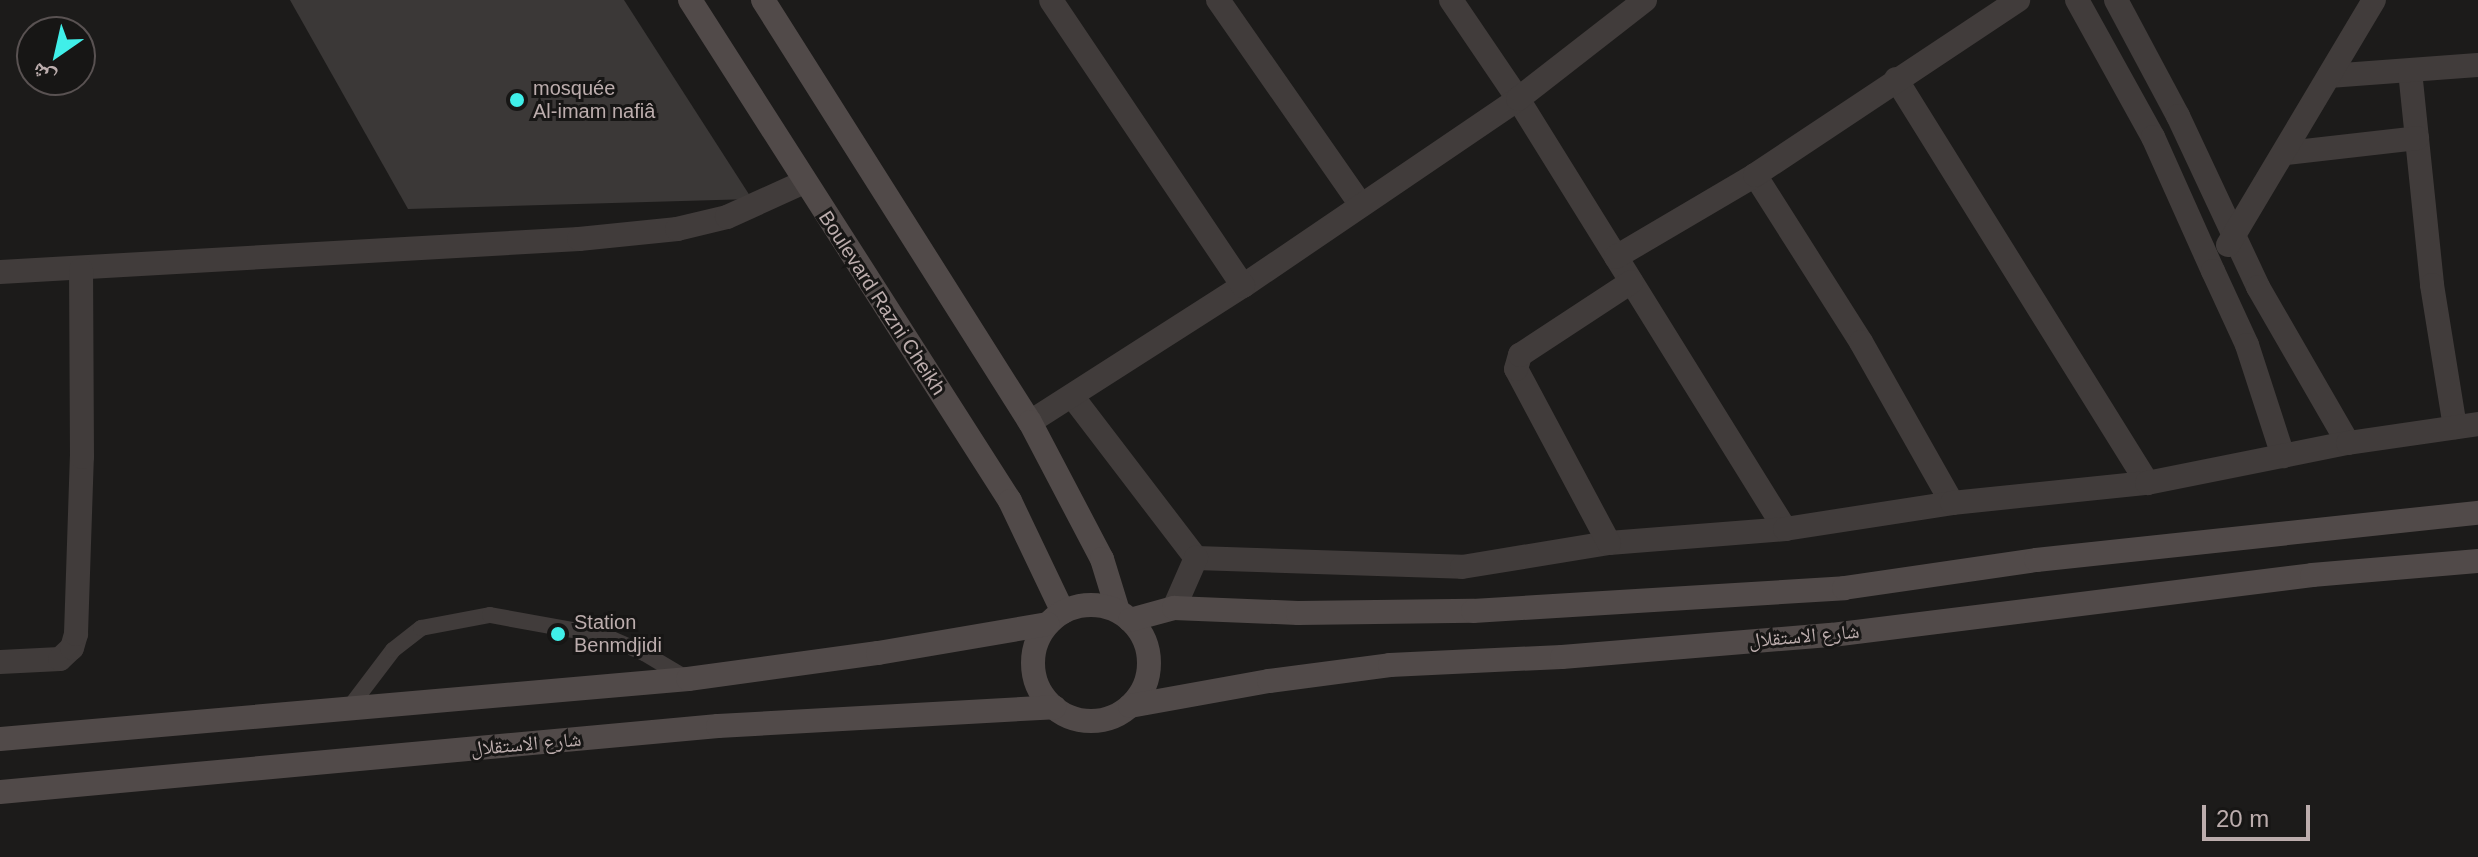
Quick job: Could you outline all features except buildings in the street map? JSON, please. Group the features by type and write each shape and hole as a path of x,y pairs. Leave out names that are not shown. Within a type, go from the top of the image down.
{"main road":[{"name":"Boulevard Razni Cheikh","path":"690,0 1010,501 1055,618"},
{"path":"763,0 1030,422 1102,559 1124,616"},
{"path":"1124,616 1174,608 1298,613 1473,611 1844,588 2036,560 2478,513"},
{"name":"شارع الاستقلال","path":"1130,706 1269,681 1390,665 1562,657 1832,635 2312,575 2478,561"},
{"path":"0,739 688,679 878,653 1055,618 1081,605 1099,605 1124,616 1141,632 1150,663 1147,679 1130,706 1113,717 1092,721 1072,718 1054,707 1041,693 1033,657 1055,618"},
{"name":"شارع الاستقلال","path":"0,792 718,726 1054,707"}],"street":[{"path":"1051,0 1243,286"},
{"path":"1218,0 1361,205"},
{"path":"1451,0 1518,99 1785,529"},
{"path":"1030,422 1243,286 1518,99 1645,0"},
{"path":"1616,257 1755,175 2018,0"},
{"path":"2077,0 2153,137 2247,345 2283,456"},
{"path":"2116,0 2178,116 2233,236 2288,343 2348,443"},
{"path":"2213,271 2286,153 2374,0"},
{"path":"2329,76 2478,65"},
{"path":"1196,558 1474,567 1609,543 1785,529 1952,503 2147,483 2348,443 2467,426 2432,285 2410,71"},
{"path":"1896,79 2147,483"},
{"path":"2286,153 2417,138"},
{"path":"1755,175 1861,342 1952,503"},
{"path":"0,272 81,270 579,239 677,229 727,217 804,182"},
{"path":"0,662 60,659 72,648 76,634 82,457 81,270"},
{"path":"1609,543 1516,369 1520,355 1631,282"},
{"path":"1072,396 1196,558"},
{"path":"1174,608 1196,558"}],"lane":[{"path":"349,708 393,650 421,628 490,615 605,636 644,653 688,679"}],"place":[{"name":"mosquée Al-imam nafiâ","path":"517,100"},
{"name":"Station Benmdjidi","path":"558,634"}]}
